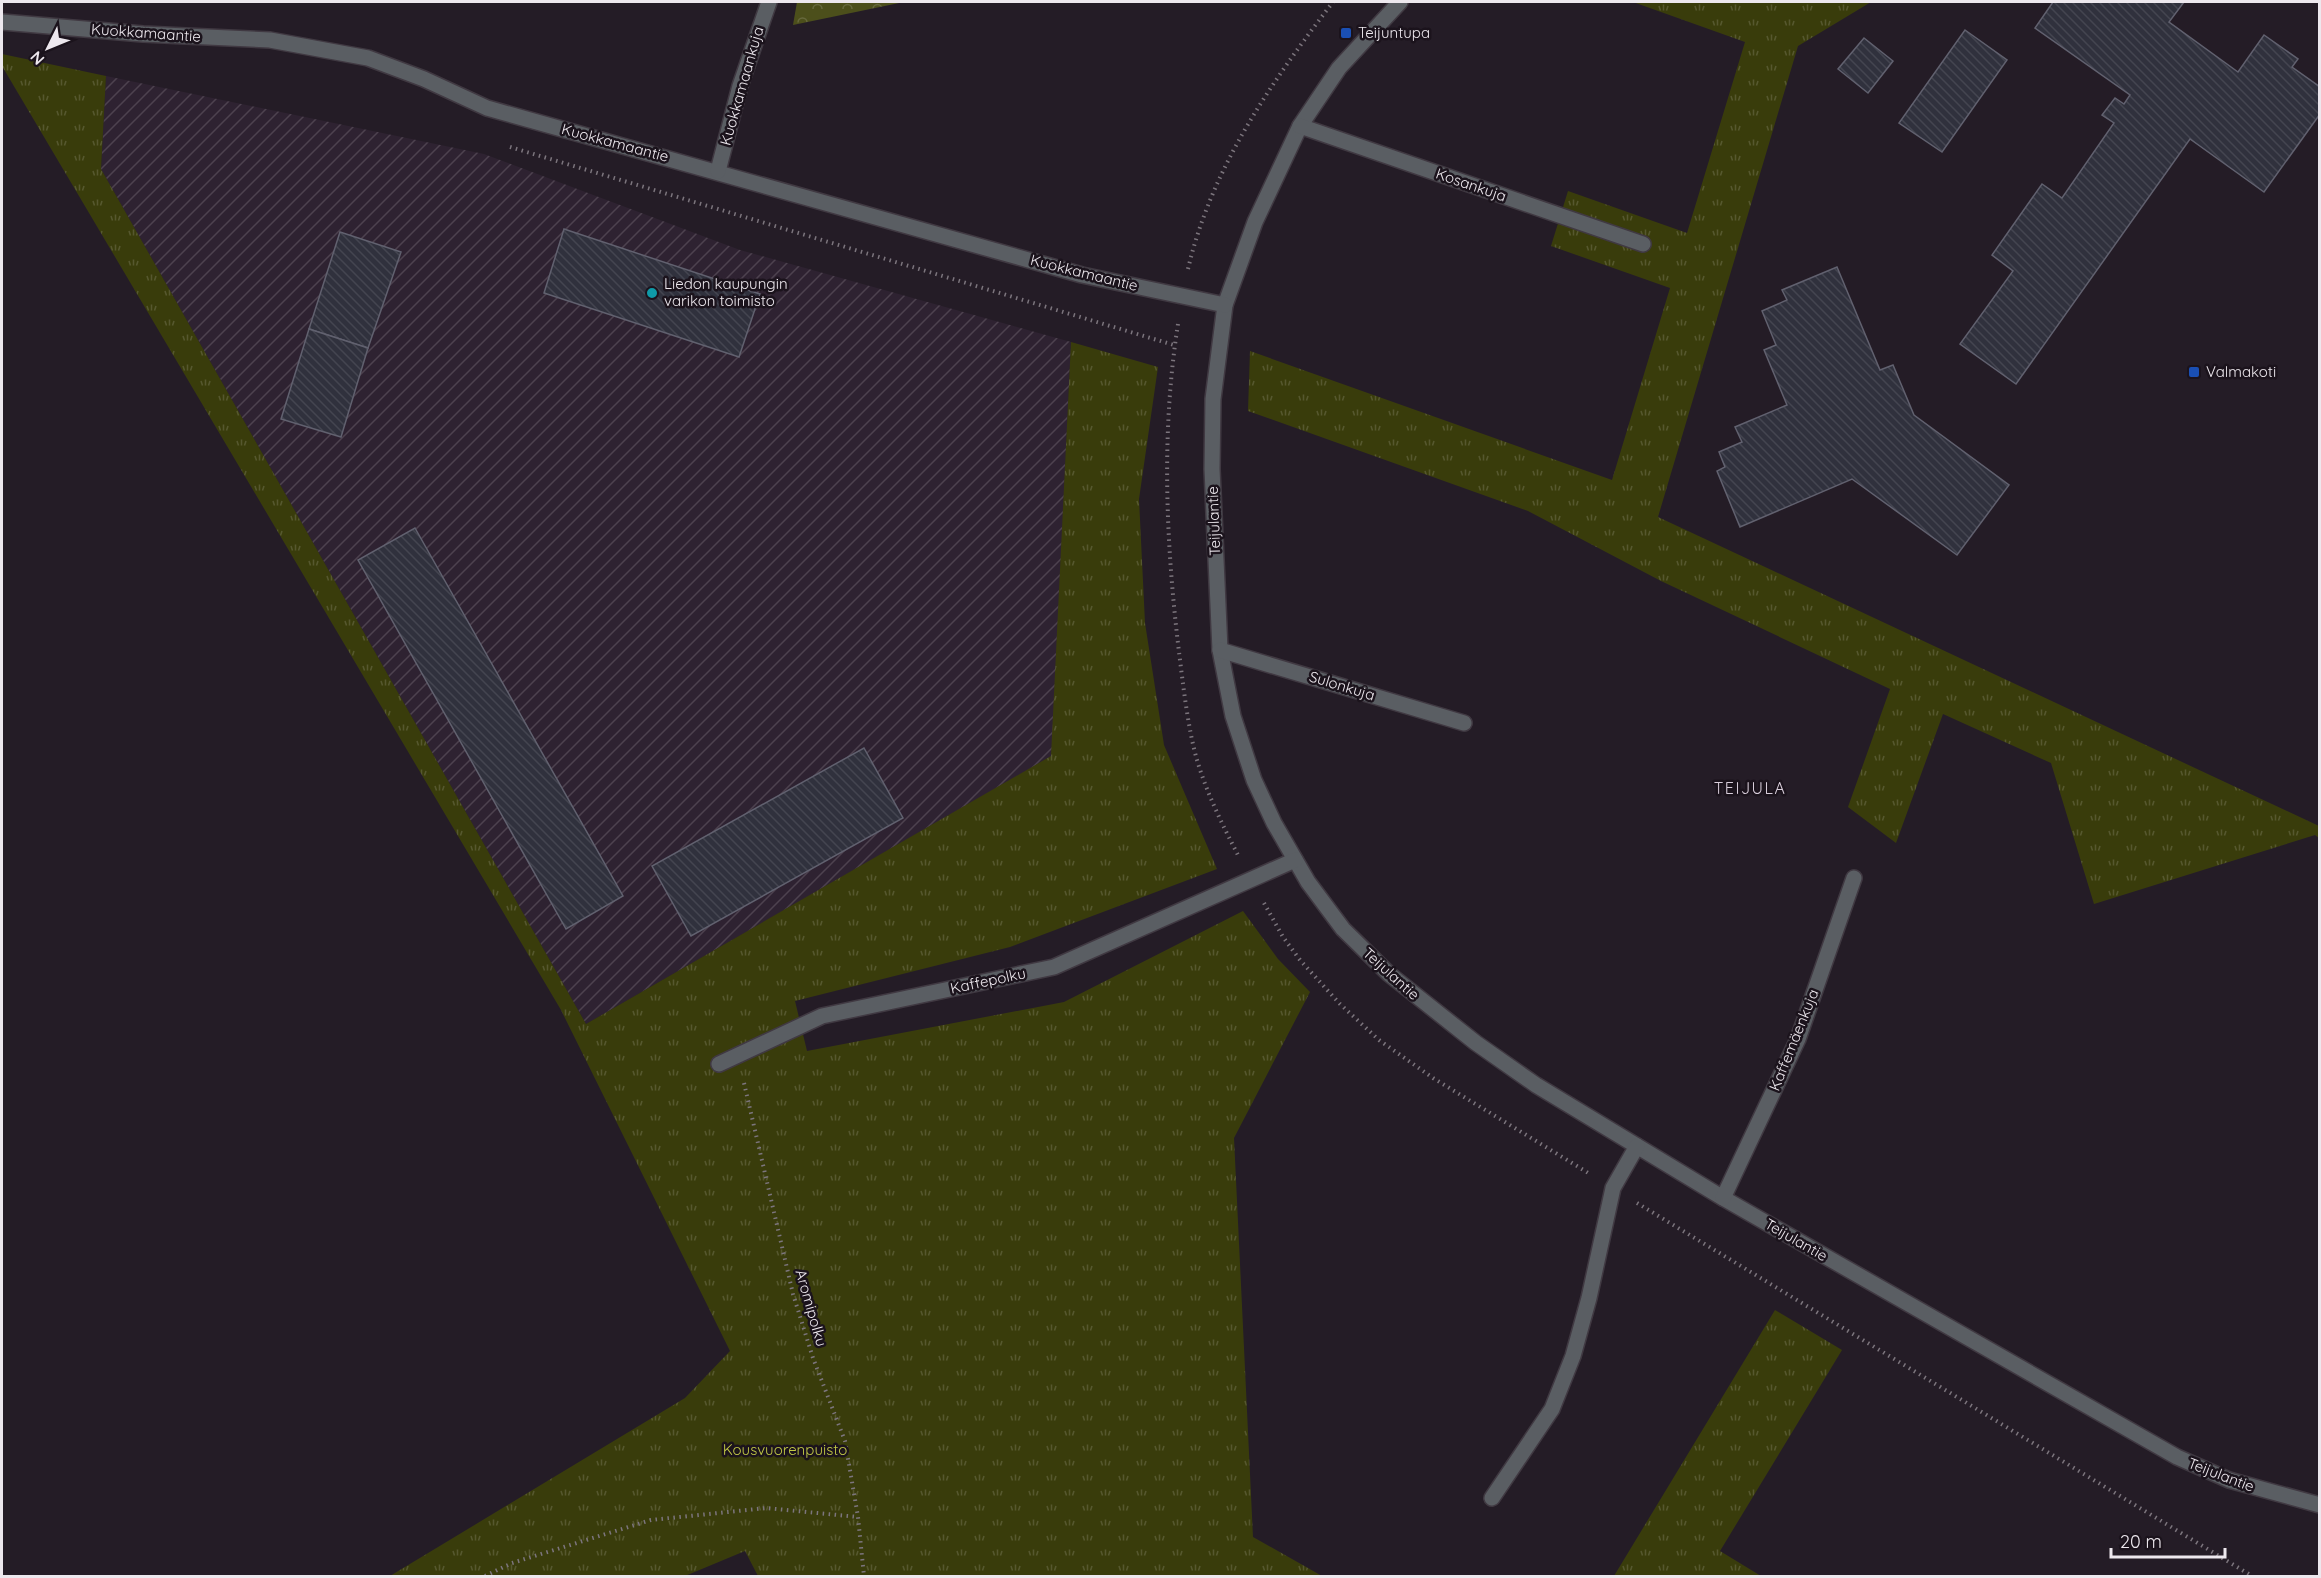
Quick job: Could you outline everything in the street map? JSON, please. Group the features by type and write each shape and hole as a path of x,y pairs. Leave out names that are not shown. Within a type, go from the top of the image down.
{"street":[{"name":"Kuokkamaankuja","path":"718,171 740,86 769,2"},
{"name":"Teijulantie","path":"1400,2 1339,68 1300,126 1255,222 1225,305 1212,399 1213,491 1220,650 1233,716 1254,780 1274,823 1308,882 1343,928 1389,974 1467,1037 1536,1085 1724,1198 2177,1457 2229,1480 2319,1505"},
{"name":"Kuokkamaantie","path":"2,22 143,34 270,40 368,58 424,79 487,108 1082,275 1225,305"},
{"name":"Kosankuja","path":"1300,126 1643,244"},
{"name":"Sulonkuja","path":"1220,650 1464,723"},
{"name":"Kaffepolku","path":"719,1064 822,1016 1054,967 1295,860"},
{"name":"Kaffemäenkuja","path":"1724,1198 1798,1039 1854,878"},
{"path":"1492,1498 1552,1409 1573,1356 1589,1298 1613,1188 1637,1146"}],"path":[{"path":"510,147 1174,345"},
{"path":"1251,880 1283,937 1300,960 1340,1004 1379,1040 1432,1078 2252,1576"},
{"name":"Aromipolku","path":"754,1046 744,1064 743,1078 794,1294 813,1358 845,1441 858,1517 864,1576"},
{"path":"485,1576 512,1563 651,1520 766,1508 858,1517"}],"shaded area":[{"path":"106,76 484,154 740,250 1071,342 1052,756 586,1024 101,169"}],"green space":[{"path":"797,2 904,2 793,25"},
{"path":"1633,2 1871,2 1798,46 1658,517 2319,826 2319,838 2315,835 2094,904 2051,763 1943,714 1896,843 1848,807 1890,689 1661,581 1528,511 1248,411 1250,351 1612,480 1670,288 1551,246 1568,191 1687,233 1745,42"},
{"name":"Kousvuorenpuisto","path":"2,54 106,76 101,169 586,1024 1051,756 1071,342 1158,367 1139,499 1145,623 1164,745 1217,869 1010,947 795,1001 807,1051 1064,1002 1243,911 1278,959 1310,992 1234,1138 1253,1537 1322,1576 758,1576 745,1551 685,1576 390,1576 685,1398 730,1351 561,1010 2,66"},
{"path":"1775,1310 1842,1350 1720,1551 1761,1576 1614,1576"}],"building":[{"path":"2053,2 2184,2 2169,22 2238,72 2264,35 2298,59 2292,67 2320,87 2320,114 2264,192 2190,139 2016,384 1960,344 2013,271 1992,255 2042,184 2062,198 2114,123 2102,115 2115,98 2124,104 2130,95 2035,28"},
{"path":"1965,30 2007,60 1942,152 1899,123"},
{"path":"1864,38 1893,61 1868,93 1838,69"},
{"name":"Liedon kaupungin varikon toimisto","path":"564,229 760,294 739,357 544,293"},
{"path":"340,232 401,252 368,348 309,329"},
{"path":"1837,267 1880,370 1893,365 1914,415 2009,485 1957,555 1852,479 1740,527 1717,471 1725,467 1719,452 1742,442 1735,427 1787,405 1764,350 1776,345 1762,311 1787,300 1782,290"},
{"path":"309,329 368,348 341,437 281,419"},
{"path":"415,528 623,896 566,929 358,560"},
{"path":"864,748 903,818 691,936 652,866"}],"place":[{"name":"Teijuntupa","path":"1346,33"},
{"name":"Liedon kaupungin varikon toimisto","path":"652,293"},
{"name":"Valmakoti","path":"2194,372"}],"district":[{"name":"TEIJULA","path":"1750,788"}]}
